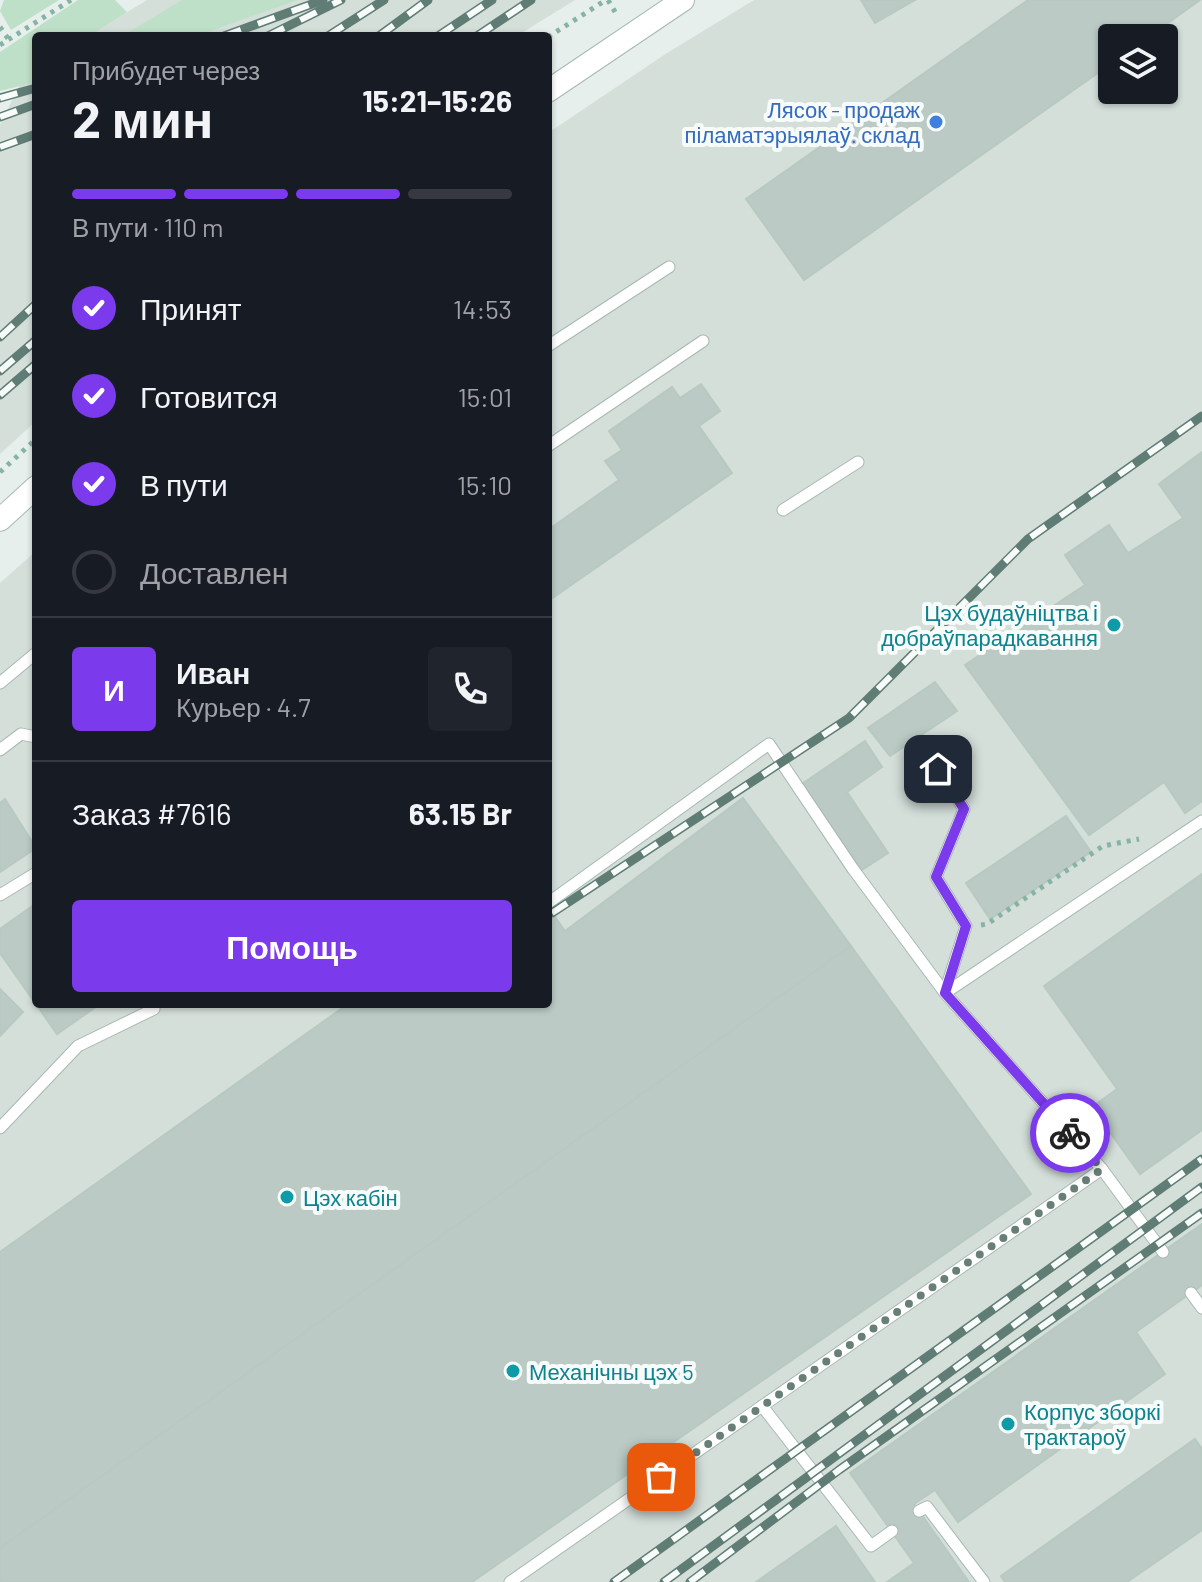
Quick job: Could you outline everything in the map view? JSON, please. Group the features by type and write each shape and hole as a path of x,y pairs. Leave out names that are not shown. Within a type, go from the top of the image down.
{"street":[{"path":"552,88 683,0"},
{"path":"0,520 32,491"}],"lane":[{"path":"552,343 669,267"},
{"path":"552,443 703,341"},
{"path":"783,510 858,462"},
{"path":"0,683 32,656"},
{"path":"0,750 21,734 32,736"},
{"path":"552,900 769,744 853,869 945,993 1102,1169 1163,1252"},
{"path":"925,749 964,809 936,877 966,926 945,993"},
{"path":"945,993 1202,821"},
{"path":"0,895 32,875"},
{"path":"0,1128 78,1046 153,1008"},
{"path":"510,1582 1102,1169"},
{"path":"1191,1293 1202,1308"},
{"path":"762,1406 871,1546 892,1531"},
{"path":"919,1511 927,1507 984,1582"}],"path":[{"path":"0,45 71,0"},
{"path":"552,34 606,0"},
{"path":"0,27 9,40"},
{"path":"0,472 32,443"},
{"path":"966,926 987,924 1103,846 1151,836"}],"shaded area":[{"path":"147,0 575,0 523,32 95,32"},
{"path":"754,0 1202,0 1202,1582 0,1582 0,583 32,555 32,1008 552,1008 552,130 667,53"},
{"path":"32,68 32,425 0,454 0,125 26,72"}],"green space":[{"path":"4,0 59,0 11,30 0,11"},
{"path":"78,0 115,0 127,12 96,32 32,32 32,83 0,91 0,52"},
{"path":"182,0 298,0 207,32 129,32"}],"building":[{"path":"861,0 915,0 875,23"},
{"path":"1028,0 1200,0 1167,24 1098,24 1098,73 804,280 746,199"},
{"path":"701,384 720,411 699,426 732,473 552,598 552,527 619,480 605,461 622,450 609,431 672,387 680,398"},
{"name":"Цэх будаўніцтва і добраўпарадкавання","path":"1202,452 1202,801 1185,813 1164,782 1089,835 965,665 1085,585 1065,555 1109,525 1128,553 1183,518 1159,484"},
{"path":"935,682 957,711 890,756 868,728"},
{"path":"865,741 882,767 847,792 888,853 862,870 802,784"},
{"name":"Цэх кабін","path":"743,798 851,946 0,1548 0,1252 342,1008 552,1008 552,913 565,931"},
{"path":"5,799 32,842 32,851 0,872 0,803"},
{"path":"1066,816 1091,852 990,919 966,883"},
{"path":"1202,874 1202,1130 1140,1174 1092,1107 1117,1089 1044,986"},
{"path":"32,906 32,998 0,953 0,929"},
{"name":"Механічны цэх 5","path":"851,946 1031,1194 472,1582 0,1582 0,1548"},
{"path":"0,989 23,1012 0,1036"},
{"path":"39,1008 94,1008 57,1034"},
{"name":"Корпус зборкі трактароў","path":"1202,1224 1202,1285 1136,1332 1165,1374 958,1522 935,1490 914,1504 969,1582 887,1582 914,1563 850,1473"},
{"path":"1195,1439 1202,1449 1202,1530 1127,1582 1005,1582 1001,1576"},
{"path":"836,1526 875,1582 756,1582"}],"railway":[{"path":"235,32 323,0"},
{"path":"276,32 341,0"},
{"path":"334,32 384,0"},
{"path":"384,32 428,0"},
{"path":"444,32 492,0"},
{"path":"483,32 531,0"},
{"path":"0,98 32,89"},
{"path":"0,117 32,105"},
{"path":"0,147 32,135"},
{"path":"0,337 32,308"},
{"path":"0,371 32,343"},
{"path":"0,395 32,367"},
{"path":"552,913 849,718 1028,539 1202,416"},
{"path":"614,1582 1202,1159"},
{"path":"664,1582 1202,1187"},
{"path":"690,1582 839,1470 1202,1213"}],"way so far":[{"path":"661,1477 1102,1169 1070,1133"}],"place":[{"name":"Лясок - продаж піламатэрыялаў. склад","path":"936,122"},
{"name":"Цэх будаўніцтва і добраўпарадкавання","path":"1114,625"},
{"name":"Цэх кабін","path":"287,1197"},
{"name":"Механічны цэх 5","path":"513,1371"},
{"name":"Корпус зборкі трактароў","path":"1008,1424"}],"route":[{"path":"938,769 964,809 936,877 966,926 945,993 1070,1133"}]}
